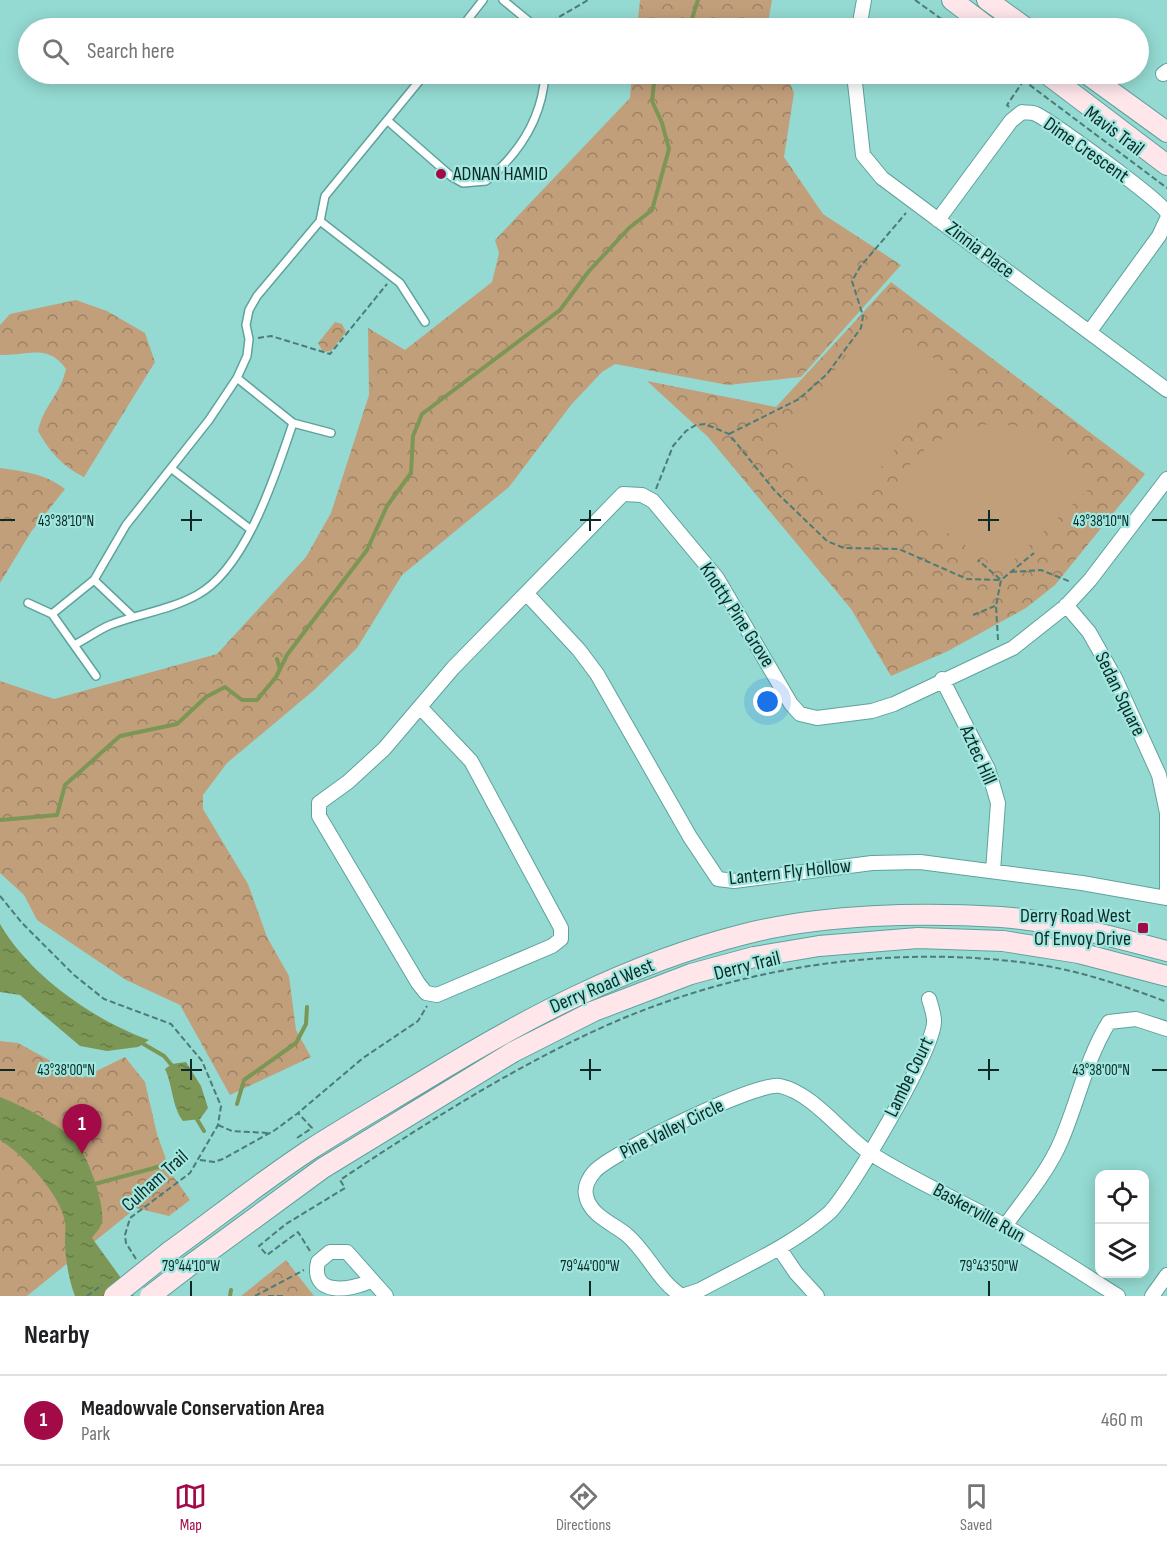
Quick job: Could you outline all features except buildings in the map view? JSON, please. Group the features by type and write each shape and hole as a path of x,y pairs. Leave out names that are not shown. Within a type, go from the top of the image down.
{"main road":[{"path":"952,0 976,18"},
{"path":"987,0 1012,18"},
{"path":"1060,84 1167,165"},
{"path":"1101,84 1167,132"},
{"name":"Derry Road West","path":"114,1296 169,1252 309,1150 509,1028 593,988 683,952 747,933 812,923 918,914 1014,919 1087,930 1167,951"},
{"name":"Derry Road West","path":"150,1296 323,1168 513,1052 594,1011 691,974 754,957 819,946 918,938 1003,941 1036,946 1080,953 1167,976"}],"street":[{"path":"861,18 864,0"},
{"name":"Zinnia Place","path":"855,84 861,147 866,162 882,178 1167,390"},
{"name":"Dime Crescent","path":"938,220 1022,112 1036,114 1152,196 1167,213"},
{"path":"1090,331 1159,236 1167,219"},
{"name":"Knotty Pine Grove","path":"652,501 717,578 791,704 800,714 817,718 872,711 894,704 942,679 999,655 1037,632 1082,588 1167,479"},
{"path":"420,707 471,761 561,928 561,939 552,946 444,994 433,995 426,993 418,983 319,816 319,803 348,782 378,755 453,668 623,494 637,494 652,501"},
{"name":"Lantern Fly Hollow","path":"527,594 579,650 597,674 690,837 718,879 734,881 881,863 920,862 1107,887 1167,898"},
{"name":"Sedan Square","path":"1066,604 1089,632 1115,678 1160,775 1167,813 1167,898"},
{"name":"Aztec Hill","path":"942,679 988,770 998,803 993,871"},
{"name":"Lambe Court","path":"870,1152 920,1064 935,1023 929,999"},
{"path":"1005,1226 1048,1166 1060,1142 1096,1042 1109,1022 1136,1019 1167,1029"},
{"name":"Pine Valley Circle","path":"776,1085 795,1091 870,1152 831,1211 801,1235 779,1248 700,1290 682,1296 672,1289 628,1236 596,1212 585,1195 588,1181 606,1162 644,1140 744,1095 776,1085"},
{"name":"Baskerville Run","path":"870,1152 1005,1226 1118,1296"},
{"path":"779,1248 796,1274 817,1296"},
{"path":"371,1281 352,1290 333,1294 317,1276 318,1262 330,1252 346,1251 386,1296"},
{"path":"1152,1296 1167,1275"}],"lane":[{"path":"469,18 483,0"},
{"path":"503,0 526,18"},
{"path":"52,614 94,580 126,525 172,469 237,378 247,356 248,317 258,296 320,221 325,196 417,84"},
{"path":"388,121 452,177 463,183 486,182 530,134 540,109 543,84"},
{"path":"320,221 392,277 407,292 425,322"},
{"path":"237,378 293,423 331,433"},
{"path":"74,645 108,626 194,597 208,589 238,551 269,496 293,423"},
{"path":"172,469 250,529"},
{"path":"94,580 133,617"},
{"path":"28,603 52,614 96,676"}],"path":[{"path":"557,18 588,0"},
{"path":"915,0 940,18"},
{"path":"1017,116 1007,105 1021,84"},
{"name":"Mavis Trail","path":"1029,84 1167,188"},
{"path":"729,434 799,399 827,374 861,328 863,316 852,282 874,249 915,203"},
{"path":"249,339 271,336 330,354 392,277"},
{"path":"652,501 673,446 686,431 696,425 705,424 729,434 775,491 827,541 844,548 899,549 967,579 1001,580 1034,553"},
{"path":"978,560 1001,580"},
{"path":"1011,572 1041,570 1082,588"},
{"path":"999,655 996,606 1001,580"},
{"path":"973,615 996,606"},
{"name":"Culham Trail","path":"0,896 22,924 74,975 104,999 171,1024 186,1039 202,1061 221,1106 218,1125 200,1160 190,1173 130,1218 125,1235 126,1243 138,1261"},
{"name":"Derry Trail","path":"318,1262 298,1232 267,1255 259,1246 313,1207 345,1188 340,1180 369,1160 522,1068 620,1020 736,981 796,968 851,960 925,956 969,957 1029,963 1089,976 1167,1002"},
{"path":"200,1160 214,1162 223,1159 269,1133 298,1113 363,1058 418,1021 433,995"},
{"path":"298,1113 312,1128"},
{"path":"218,1125 232,1131 269,1133"},
{"path":"255,1296 318,1262"},
{"path":"268,1296 282,1296"}],"green space":[{"path":"640,0 772,0 769,18 638,18"},
{"path":"631,84 790,84 794,93 784,157 823,214 901,265 801,377 728,385 615,364 602,372 571,405 509,487 402,575 357,648 313,691 227,763 203,795 203,809 248,884 267,937 289,976 296,1030 311,1057 230,1095 180,1005 126,980 37,920 24,895 0,873 0,681 54,699 217,654 306,557 331,513 369,395 368,328 405,350 492,282 499,253 495,240 630,98"},
{"path":"891,282 1145,474 1055,585 1026,608 948,651 891,676 851,609 708,437 647,381 776,407"},
{"path":"76,300 107,311 145,333 155,362 84,477 57,458 38,431 66,369 59,361 44,353 0,355 0,325 10,314"},
{"path":"877,315 953,373 853,504 777,446"},
{"path":"335,322 342,324 346,332 331,351 323,352 318,343"},
{"path":"994,423 1036,429 1095,483 1002,571 893,494 910,465 930,446 961,431"},
{"path":"0,468 42,477 65,489 31,532 0,583"},
{"path":"0,1041 18,1043 82,1078 125,1057 145,1082 157,1134 171,1173 190,1200 169,1216 136,1208 27,1296 0,1296"},
{"path":"286,1260 314,1296 241,1296"}],"water":[{"path":"0,924 28,961 65,994 107,1021 149,1040 138,1047 107,1051 80,1046 20,995 0,992"},
{"path":"186,1062 201,1086 208,1108 200,1119 183,1121 179,1115 165,1069 172,1064"},
{"path":"0,1097 51,1123 70,1136 81,1149 101,1204 102,1222 92,1238 134,1296 75,1296 67,1262 62,1211 40,1176 0,1140"}],"waterway":[{"path":"692,18 698,0"},
{"path":"0,820 57,815 65,785 120,736 177,724 206,697 225,687 242,700 257,700 276,677 287,655 367,550 387,506 411,473 413,436 422,414 560,310 589,271 629,228 652,210 669,149 662,123 652,101 654,84"},
{"path":"277,659 280,669"},
{"path":"237,1104 244,1080 296,1043 306,1024 307,1007"},
{"path":"140,1042 164,1056 174,1068"},
{"path":"195,1116 204,1131"},
{"path":"91,1185 180,1161"},
{"path":"230,1296 231,1290"}],"place":[{"name":"ADNAN HAMID","path":"441,174"},
{"name":"Derry Road West Of Envoy Drive","path":"1143,928"},
{"name":"Meadowvale Conservation Area","path":"82,1154"}]}
